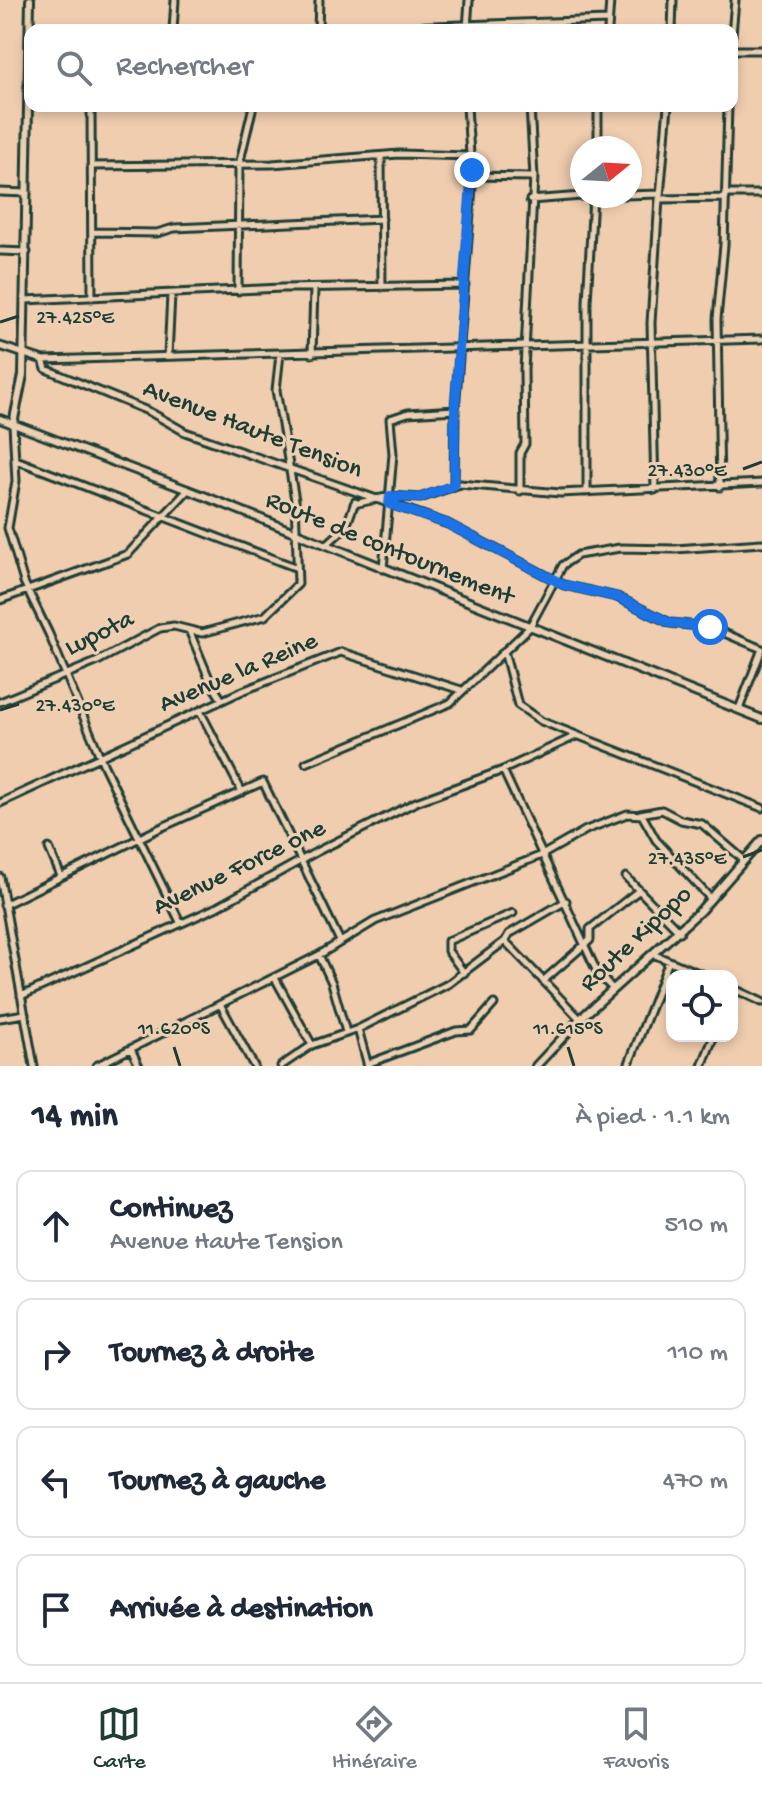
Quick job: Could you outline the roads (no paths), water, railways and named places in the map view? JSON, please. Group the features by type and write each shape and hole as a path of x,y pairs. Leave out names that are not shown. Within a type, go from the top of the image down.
{"street":[{"path":"30,0 30,24"},
{"path":"173,24 175,0"},
{"path":"318,24 319,0"},
{"path":"467,24 469,0"},
{"path":"608,24 610,0"},
{"path":"672,24 673,0"},
{"path":"733,24 735,0"},
{"path":"564,24 608,20"},
{"path":"738,50 762,50"},
{"path":"29,112 23,375 13,424 16,481 8,532 27,589 101,758 180,922"},
{"path":"91,112 92,298"},
{"path":"238,291 239,165 252,112"},
{"path":"454,485 455,410 471,176 467,112"},
{"path":"520,491 523,475 520,457 525,444 525,345 533,210 530,200 534,177 530,112"},
{"path":"598,112 598,136"},
{"path":"655,490 651,342 667,112"},
{"path":"720,487 718,340 728,112"},
{"path":"92,166 239,165 381,157 471,156"},
{"path":"381,157 382,287"},
{"path":"471,176 534,177"},
{"path":"0,192 28,193"},
{"path":"642,195 762,194"},
{"path":"530,200 570,197"},
{"path":"587,492 587,343 592,208"},
{"path":"93,232 157,233 174,228 382,219"},
{"path":"0,251 27,252"},
{"path":"25,300 465,285"},
{"path":"312,354 314,289"},
{"path":"168,356 171,295"},
{"path":"43,360 762,339"},
{"name":"Avenue Haute Tension","path":"0,346 43,360 46,369 150,412 185,432 448,524 570,587 617,597 667,622 706,626 762,649"},
{"path":"15,459 297,568 295,500 276,390 280,354"},
{"path":"383,569 393,458 391,418 408,413 455,410"},
{"name":"Route de contournement","path":"0,419 188,490 762,719"},
{"path":"354,504 390,496 420,498 454,485 520,491 587,492 762,483"},
{"path":"3,599 128,554 188,490"},
{"path":"325,546 346,527 358,494"},
{"path":"306,763 442,707 490,668 529,628 563,565 584,552 762,543"},
{"name":"Lupota","path":"0,702 65,675 160,628 174,626 202,633 270,612 298,584 297,568"},
{"path":"189,630 211,683 222,700"},
{"path":"739,709 762,649"},
{"path":"504,651 519,707 576,736 762,808"},
{"name":"Avenue la Reine","path":"0,803 222,700 341,652 461,690"},
{"path":"200,711 242,792"},
{"name":"Avenue Force one","path":"21,996 215,908 416,802 503,770 576,736"},
{"path":"503,770 598,974 613,989"},
{"path":"4,905 263,782 340,941"},
{"path":"97,1066 275,978 375,921 542,855 586,830 627,814 662,810 681,820 702,824 744,860"},
{"path":"639,814 656,840 711,899"},
{"name":"Route Kipopo","path":"536,1066 580,1019 680,932 762,840"},
{"path":"49,848 61,876"},
{"path":"0,877 34,1066"},
{"path":"626,877 680,932"},
{"path":"543,981 591,938 590,929 638,891"},
{"path":"281,1066 312,1045 358,1029 464,973 487,951 505,941 509,934 566,901"},
{"path":"464,973 448,951 448,941 513,913"},
{"path":"0,927 8,926"},
{"path":"505,941 580,1019"},
{"path":"319,955 329,973 346,1032"},
{"path":"655,955 691,970"},
{"path":"628,1066 669,961"},
{"path":"275,978 312,1045"},
{"path":"738,992 762,1002"},
{"path":"220,1004 254,1066"},
{"path":"358,1029 367,1065 456,1031 471,1030 494,1004"},
{"path":"0,1018 25,1014"},
{"path":"702,1066 712,1042"},
{"path":"131,1049 139,1066"}]}
